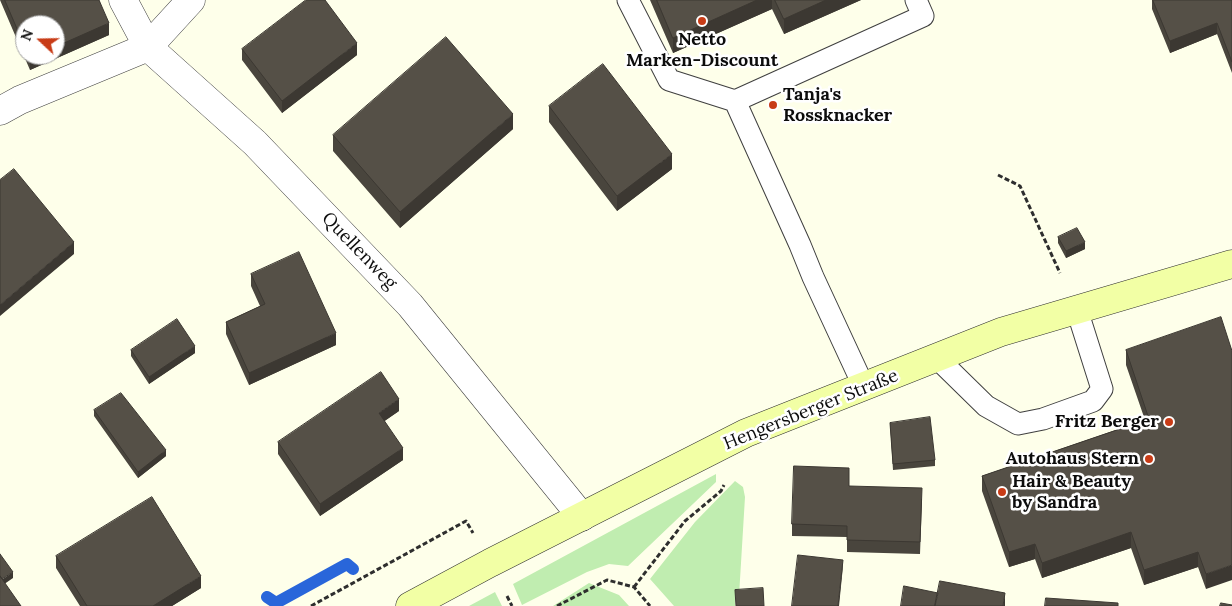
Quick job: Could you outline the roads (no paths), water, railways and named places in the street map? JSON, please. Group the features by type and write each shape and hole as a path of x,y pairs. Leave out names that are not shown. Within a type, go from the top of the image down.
{"main road":[{"name":"Hengersberger Straße","path":"410,606 490,563 746,433 1001,332 1232,264"}],"street":[{"name":"Quellenweg","path":"123,0 148,47 255,143 410,305 582,517"},
{"path":"0,111 20,100 148,47 191,0"}],"lane":[{"path":"628,0 669,80 735,101 923,16 916,0"},
{"path":"735,101 813,277 864,386"},
{"path":"936,358 986,406 1018,424 1043,419 1093,401 1102,389 1078,310"}],"waterway":[{"path":"267,597 276,603 347,564 353,569"}],"place":[{"name":"Netto Marken-Discount","path":"702,21"},
{"name":"Tanja's Rossknacker","path":"773,105"},
{"name":"Fritz Berger","path":"1169,422"},
{"name":"Autohaus Stern","path":"1149,459"},
{"name":"Hair & Beauty by Sandra","path":"1002,492"}]}
